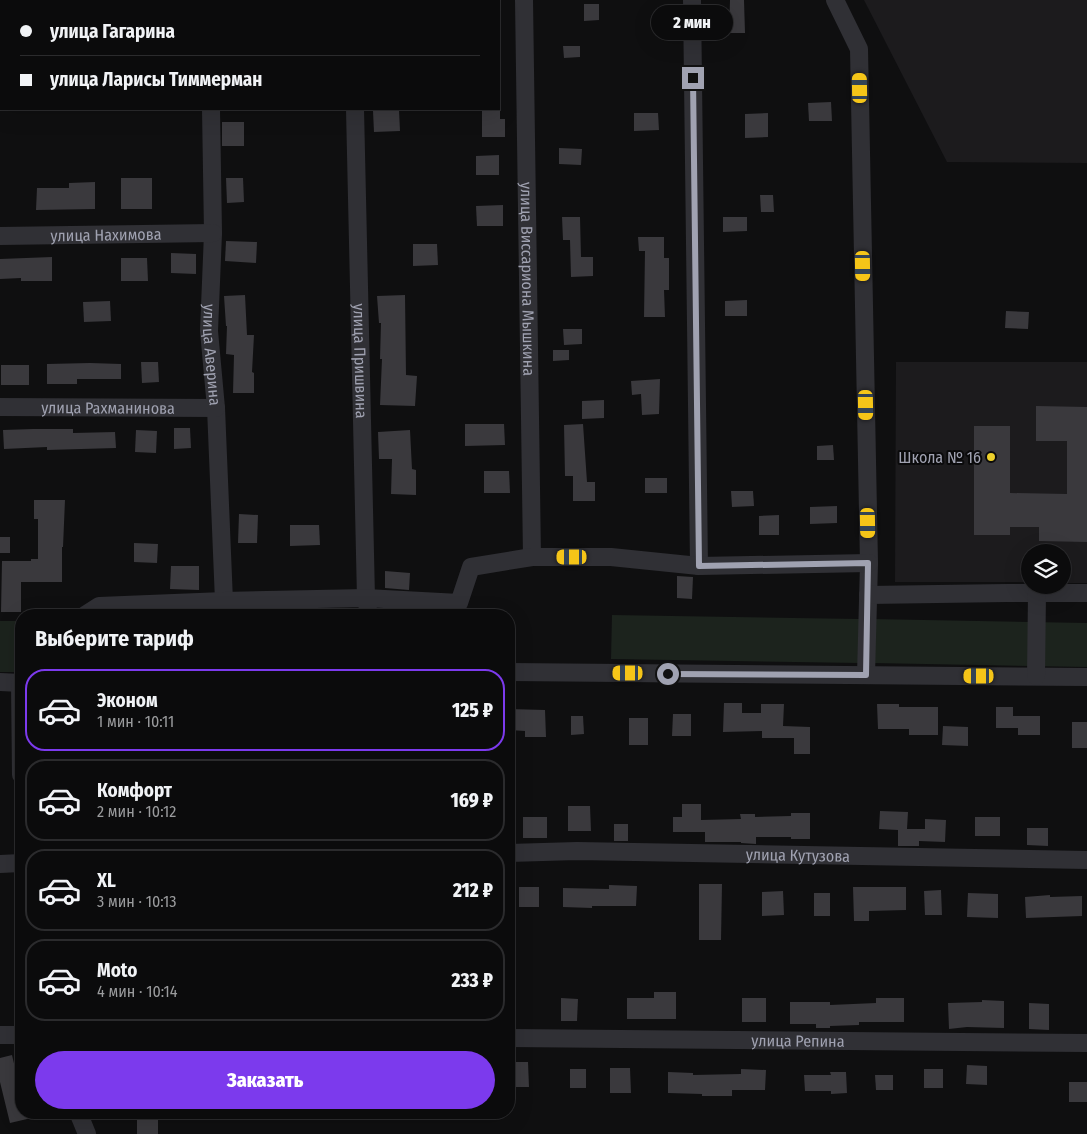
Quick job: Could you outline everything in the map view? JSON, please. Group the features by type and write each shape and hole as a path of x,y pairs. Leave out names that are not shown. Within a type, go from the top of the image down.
{"street":[{"name":"улица Виссариона Мышкина","path":"524,0 532,557"},
{"path":"692,0 699,566"},
{"path":"836,0 860,49 868,563 866,675"},
{"name":"улица Аверина","path":"211,110 213,233 209,331 216,408 224,601"},
{"name":"улица Пришвина","path":"355,110 368,607"},
{"name":"улица Нахимова","path":"0,236 213,233"},
{"name":"улица Рахманинова","path":"0,408 216,408"},
{"path":"94,609 99,606 224,601 368,607 459,603 471,568 532,557 611,557 699,566 868,563"},
{"path":"868,595 1021,593"},
{"path":"1071,593 1087,593"},
{"path":"1036,676 1037,594"},
{"path":"515,672 1087,677"},
{"path":"0,682 15,683"},
{"name":"улица Кутузова","path":"515,853 587,852 1087,860"},
{"path":"0,864 15,863"},
{"path":"0,1035 15,1035"},
{"name":"улица Репина","path":"515,1038 1087,1043"},
{"path":"81,1119 87,1134"}],"shaded area":[{"path":"864,0 1087,0 1087,163 947,162"},
{"name":"Школа № 16","path":"896,362 1087,362 1087,583 1071,583 1071,544 1021,544 1021,582 895,582"},
{"path":"612,615 859,619 859,663 611,659"},
{"path":"871,619 1087,623 1087,667 872,663"},
{"path":"0,621 15,621 15,672 0,672"}],"building":[{"path":"730,0 744,0 745,33 729,33"},
{"path":"584,4 599,4 599,20 584,21"},
{"path":"563,46 580,46 580,57 564,58"},
{"path":"831,102 832,121 809,121 808,103"},
{"path":"399,110 400,131 374,132 373,111"},
{"path":"482,110 500,110 500,119 505,119 505,137 482,137"},
{"path":"634,113 658,113 659,130 634,131"},
{"path":"768,113 768,137 745,138 745,114"},
{"path":"222,122 244,122 244,146 222,146"},
{"path":"559,148 582,149 581,165 559,164"},
{"path":"499,155 499,175 476,175 476,156"},
{"path":"121,178 152,178 152,209 121,209"},
{"path":"226,178 243,178 244,202 227,203"},
{"path":"95,182 95,209 36,210 37,188 69,188 69,183"},
{"path":"760,195 773,195 774,212 761,212"},
{"path":"503,205 503,226 477,226 476,206"},
{"path":"562,217 580,217 581,257 593,257 593,276 571,277 570,240 563,240"},
{"path":"723,217 747,217 747,231 723,232"},
{"path":"638,237 664,237 664,258 669,258 669,290 664,290 665,317 644,317 645,251 639,251"},
{"path":"226,241 257,242 256,263 225,261"},
{"path":"413,244 437,244 438,265 413,266"},
{"path":"171,253 196,254 196,274 171,273"},
{"path":"52,257 52,281 21,281 21,278 0,279 0,259"},
{"path":"121,258 147,258 148,281 121,281"},
{"path":"245,295 247,335 254,335 252,372 254,373 254,393 233,393 234,355 226,354 227,326 224,296"},
{"path":"405,295 406,375 417,376 415,406 380,405 382,359 380,359 381,323 379,323 377,296"},
{"path":"747,300 747,316 725,316 725,301"},
{"path":"110,301 111,321 84,322 83,302"},
{"path":"1006,311 1029,312 1028,329 1005,328"},
{"path":"563,329 582,329 582,344 564,345"},
{"path":"553,350 569,350 569,360 553,361"},
{"path":"141,362 158,362 159,382 142,383"},
{"path":"47,364 121,364 121,379 77,379 77,384 47,384"},
{"path":"1,365 29,365 29,385 1,385"},
{"path":"660,379 659,414 642,415 641,394 632,395 631,381"},
{"path":"604,400 604,418 582,419 582,401"},
{"path":"1036,406 1087,407 1087,542 1039,541 1039,527 1010,527 1010,535 974,535 974,426 1010,426 1010,493 1067,494 1067,441 1036,441"},
{"path":"465,424 504,424 505,445 465,446"},
{"path":"583,424 587,482 595,482 595,501 573,501 573,476 565,476 564,425"},
{"path":"174,428 190,428 191,448 174,449"},
{"path":"73,429 73,433 115,432 116,448 47,450 47,447 4,449 3,430"},
{"path":"136,430 157,431 156,453 135,452"},
{"path":"410,430 412,469 416,470 416,495 391,494 392,459 379,459 378,432"},
{"path":"833,445 834,460 817,460 817,446"},
{"path":"484,471 509,471 510,493 484,493"},
{"path":"645,478 667,478 667,493 645,493"},
{"path":"731,491 753,491 754,506 732,507"},
{"path":"34,500 65,500 62,582 21,582 21,609 15,609 15,612 1,612 2,561 31,561 31,559 38,559 38,519 34,519"},
{"path":"837,506 837,523 810,524 810,507"},
{"path":"239,514 258,515 257,543 238,543"},
{"path":"779,515 779,535 759,535 759,516"},
{"path":"290,525 319,525 320,545 290,546"},
{"path":"0,537 10,537 10,553 0,553"},
{"path":"134,543 158,544 157,563 134,562"},
{"path":"171,566 199,566 199,590 170,589"},
{"path":"385,571 410,573 409,590 385,588"},
{"path":"677,576 693,577 692,599 677,598"},
{"path":"724,703 742,703 742,713 761,713 761,704 784,704 783,726 810,727 810,754 794,754 794,738 762,738 762,731 723,732"},
{"path":"877,704 899,704 899,707 938,707 938,735 909,735 909,729 878,729"},
{"path":"996,707 1013,707 1013,716 1040,716 1040,735 1018,735 1018,728 996,728"},
{"path":"515,709 545,710 546,737 525,737 525,731 515,730"},
{"path":"673,714 691,714 691,736 672,736"},
{"path":"571,716 583,716 584,734 571,735"},
{"path":"629,718 648,718 648,745 629,745"},
{"path":"1072,722 1087,722 1087,748 1072,748"},
{"path":"943,726 968,727 968,746 942,745"},
{"path":"682,804 701,804 701,820 741,819 740,814 755,814 755,817 791,816 791,813 810,813 810,839 756,837 756,844 705,842 705,832 673,832 673,817 682,817"},
{"path":"568,806 590,806 591,831 568,831"},
{"path":"880,811 908,812 907,829 925,829 925,819 946,820 945,842 919,841 919,846 898,846 898,830 879,829"},
{"path":"523,817 547,817 547,838 523,838"},
{"path":"975,817 1000,817 1000,836 975,836"},
{"path":"614,824 628,824 628,841 614,841"},
{"path":"1027,828 1048,828 1048,846 1027,845"},
{"path":"699,884 722,884 721,940 699,940"},
{"path":"609,885 637,886 636,906 563,907 563,888 609,889"},
{"path":"519,887 539,887 539,907 519,907"},
{"path":"853,887 906,887 906,910 869,911 869,921 854,921"},
{"path":"941,890 942,915 925,915 924,891"},
{"path":"783,891 784,915 762,916 762,892"},
{"path":"814,893 830,893 830,916 814,916"},
{"path":"968,893 998,894 998,918 967,917"},
{"path":"1050,895 1050,897 1082,896 1082,916 1026,918 1025,897"},
{"path":"654,992 676,992 676,1019 627,1019 627,998 654,998"},
{"path":"561,998 578,999 577,1021 561,1021"},
{"path":"742,998 766,998 766,1022 742,1022"},
{"path":"876,998 904,998 904,1022 859,1022 859,1025 830,1026 830,1028 816,1028 816,1024 790,1024 790,1002 830,1002 830,1005 876,1003"},
{"path":"982,1000 1004,1001 1004,1028 967,1027 949,1029 948,1003 982,1002"},
{"path":"1029,1003 1049,1004 1049,1030 1029,1029"},
{"path":"12,1055 15,1068 15,1119 27,1119 10,1123 0,1082 0,1058"},
{"path":"515,1062 528,1062 529,1087 515,1087"},
{"path":"967,1065 987,1066 987,1085 966,1084"},
{"path":"610,1068 630,1068 631,1093 610,1093"},
{"path":"570,1069 586,1069 586,1088 570,1088"},
{"path":"741,1069 766,1070 765,1090 732,1090 732,1096 668,1093 668,1072 693,1073 693,1075 741,1074"},
{"path":"924,1069 943,1069 943,1088 924,1088"},
{"path":"830,1072 846,1072 847,1093 831,1094 831,1091 805,1091 804,1075 831,1075"},
{"path":"875,1075 893,1075 893,1090 876,1090"},
{"path":"1069,1082 1087,1082 1087,1102 1069,1102"},
{"path":"137,1119 158,1119 158,1134 137,1134"}],"place":[{"name":"Школа № 16","path":"991,457"}],"route":[{"path":"668,674 866,675 868,563 699,566 693,78"}]}
